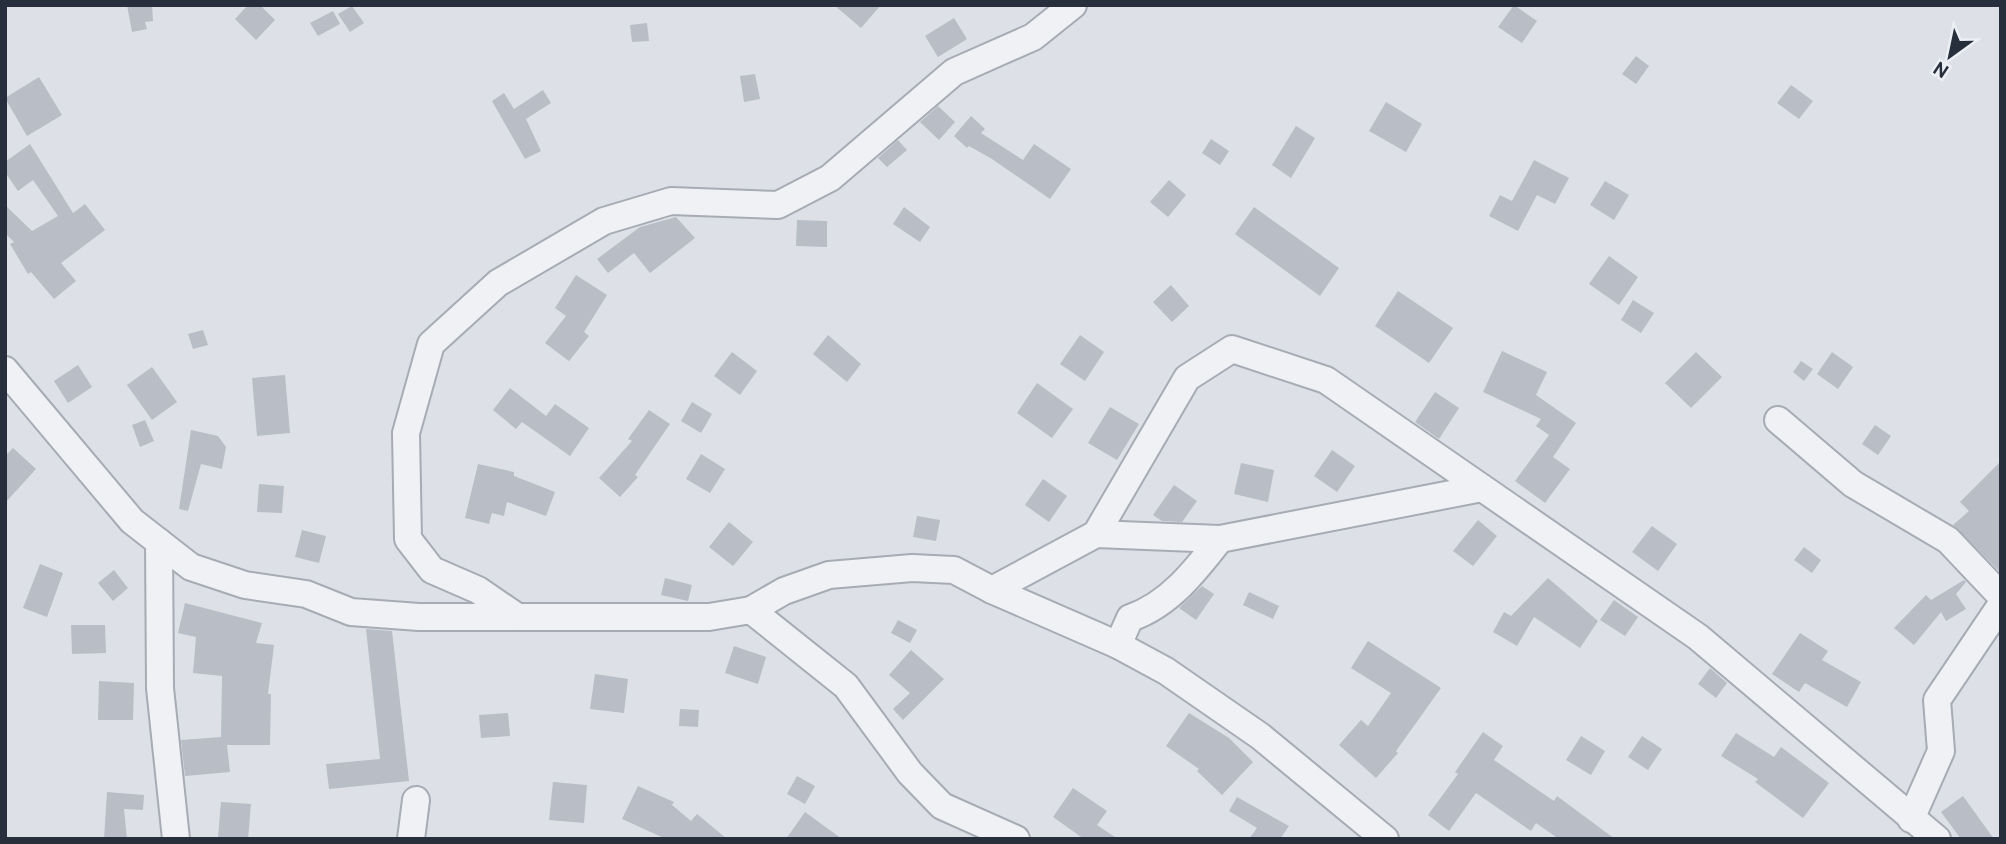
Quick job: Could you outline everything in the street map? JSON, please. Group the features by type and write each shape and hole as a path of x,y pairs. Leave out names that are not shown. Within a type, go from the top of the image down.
{"street":[{"path":"516,616 478,590 432,570 408,539 406,433 431,344 498,283 604,221 671,201 778,205 830,178 954,72 1033,37 1073,5"},
{"path":"1096,534 1187,378 1232,349 1326,380 1698,638 1937,839"},
{"path":"5,370 131,521 191,567 245,585 306,594 351,612 419,617 709,617 751,610 784,591 829,575 912,568 954,570 992,590 1118,645 1166,671 1260,736 1385,839"},
{"path":"1778,419 1853,484 1948,540 2001,596"},
{"path":"992,590 1096,534 1220,538 1482,488"},
{"path":"1118,645 1130,618 1149,611 1194,572 1220,538"},
{"path":"159,542 160,688 176,839"},
{"path":"1026,603 1045,562"},
{"path":"1910,819 1941,751 1937,700 2001,606"},
{"path":"751,610 846,686 910,773 942,806 981,832 1016,839"},
{"path":"411,839 416,800"}],"building":[{"path":"127,5 152,5 153,21 145,22 147,29 132,32"},
{"path":"248,5 260,5 275,20 256,40 235,19"},
{"path":"834,5 881,5 861,28"},
{"path":"1514,5 1537,21 1522,43 1498,27"},
{"path":"352,6 364,23 350,32 338,14"},
{"path":"333,11 340,24 318,36 310,23"},
{"path":"954,18 967,39 938,57 925,36"},
{"path":"647,23 649,41 632,42 630,25"},
{"path":"1636,56 1649,66 1636,84 1622,74"},
{"path":"755,74 760,99 744,102 740,76"},
{"path":"39,77 62,115 27,136 5,98"},
{"path":"1791,85 1813,101 1799,119 1777,103"},
{"path":"543,90 551,103 526,119 541,151 525,159 492,101 504,93 514,109"},
{"path":"1386,102 1422,124 1406,152 1369,131"},
{"path":"938,106 955,122 939,140 920,122"},
{"path":"971,116 985,129 981,133 1023,160 1034,144 1071,169 1050,199 992,159 969,146 967,148 954,136"},
{"path":"1296,126 1315,138 1291,178 1272,165"},
{"path":"1211,139 1229,151 1220,165 1202,153"},
{"path":"898,140 907,150 887,167 878,158"},
{"path":"30,144 73,213 85,204 105,230 61,263 76,281 54,299 31,272 28,274 10,244 14,242 5,233 5,205 32,231 58,216 33,180 18,191 5,172 5,162"},
{"path":"1534,160 1569,178 1555,204 1537,195 1518,231 1489,216 1500,195 1512,201"},
{"path":"1169,180 1186,195 1168,217 1150,202"},
{"path":"1605,181 1629,195 1614,220 1590,205"},
{"path":"904,207 930,227 920,242 893,224"},
{"path":"1254,207 1339,268 1320,296 1235,234"},
{"path":"676,217 695,238 650,273 634,253 608,273 597,259 640,227"},
{"path":"797,220 827,221 827,247 796,246"},
{"path":"1609,256 1638,277 1619,305 1589,284"},
{"path":"576,275 607,295 584,332 589,336 569,361 545,343 566,316 555,308"},
{"path":"1171,285 1189,306 1172,322 1153,302"},
{"path":"1398,291 1453,328 1429,363 1375,326"},
{"path":"1633,300 1654,313 1641,333 1621,320"},
{"path":"203,330 208,345 193,349 188,334"},
{"path":"828,335 861,364 847,382 813,354"},
{"path":"1080,335 1104,352 1085,381 1060,364"},
{"path":"1502,351 1547,372 1536,395 1576,423 1553,457 1570,469 1545,503 1515,481 1549,435 1536,426 1541,419 1483,392"},
{"path":"732,352 757,371 740,395 714,376"},
{"path":"1696,352 1722,377 1691,408 1665,383"},
{"path":"1832,352 1853,367 1838,389 1817,374"},
{"path":"1801,361 1813,369 1804,381 1793,372"},
{"path":"78,365 92,387 68,403 54,381"},
{"path":"152,367 177,402 152,420 127,385"},
{"path":"285,375 290,433 257,436 252,378"},
{"path":"1037,383 1073,409 1052,438 1017,413"},
{"path":"510,388 546,416 555,404 589,428 570,456 522,422 516,429 493,410"},
{"path":"1435,392 1459,408 1439,439 1415,422"},
{"path":"692,402 712,414 701,433 681,421"},
{"path":"1110,407 1139,424 1117,460 1088,443"},
{"path":"649,410 670,424 635,475 638,477 620,497 599,478 632,441 628,439"},
{"path":"145,420 154,441 140,447 132,425"},
{"path":"1875,425 1891,436 1878,455 1862,444"},
{"path":"191,430 218,436 226,447 222,469 201,464 188,511 179,509"},
{"path":"13,448 36,469 5,503 5,456"},
{"path":"1332,450 1355,466 1337,492 1314,476"},
{"path":"701,454 725,469 710,493 686,479"},
{"path":"2001,461 2001,573 1953,525 1969,511 1960,502"},
{"path":"1241,463 1274,470 1268,502 1234,494"},
{"path":"478,464 514,472 514,476 555,492 546,516 507,502 504,516 492,513 489,524 465,518"},
{"path":"1043,479 1067,496 1049,522 1025,505"},
{"path":"259,484 284,486 282,513 257,512"},
{"path":"1174,485 1197,501 1182,522 1162,521 1153,515"},
{"path":"917,516 940,520 936,541 913,537"},
{"path":"1478,520 1497,536 1473,566 1453,551"},
{"path":"729,522 753,542 733,566 709,547"},
{"path":"1652,526 1677,544 1658,571 1632,552"},
{"path":"302,530 326,536 319,563 295,557"},
{"path":"1804,547 1821,560 1812,573 1794,560"},
{"path":"40,564 63,573 47,617 23,608"},
{"path":"114,570 128,588 113,601 98,583"},
{"path":"665,578 692,585 688,601 661,595"},
{"path":"1548,578 1598,621 1580,648 1534,617 1517,646 1493,632 1504,612 1511,616"},
{"path":"1964,580 1966,582 1956,594 1966,609 1946,621 1941,612 1914,645 1894,628 1926,595 1931,600"},
{"path":"1202,586 1214,594 1196,620 1179,608"},
{"path":"1249,592 1279,606 1273,619 1243,605"},
{"path":"1614,600 1638,617 1625,636 1600,620"},
{"path":"185,603 262,623 256,643 274,645 268,694 271,694 270,745 227,745 230,772 185,776 181,740 221,737 222,676 193,673 196,637 178,633"},
{"path":"898,620 917,630 910,643 891,633"},
{"path":"71,625 105,625 106,653 72,654"},
{"path":"366,629 392,631 409,781 329,789 326,764 380,759"},
{"path":"1800,633 1828,651 1822,660 1861,682 1847,707 1805,683 1799,692 1772,674"},
{"path":"1368,641 1441,688 1396,751 1398,753 1376,778 1339,745 1361,720 1368,726 1391,693 1351,668"},
{"path":"734,646 766,657 758,684 725,673"},
{"path":"911,650 944,679 903,720 893,709 910,693 889,675"},
{"path":"1710,668 1727,683 1716,698 1698,684"},
{"path":"595,674 628,679 624,713 590,709"},
{"path":"99,681 134,683 133,720 98,720"},
{"path":"680,709 699,710 698,727 679,726"},
{"path":"508,713 510,736 481,738 479,715"},
{"path":"1189,713 1229,738 1253,762 1222,795 1197,771 1199,769 1166,746"},
{"path":"1483,732 1503,746 1494,760 1554,801 1557,796 1615,839 1559,839 1536,823 1531,831 1476,793 1449,831 1428,815 1458,774 1455,772"},
{"path":"1736,733 1774,757 1781,747 1829,783 1803,818 1755,782 1758,779 1721,756"},
{"path":"1581,736 1605,751 1591,775 1566,760"},
{"path":"1642,736 1662,749 1648,770 1628,757"},
{"path":"797,776 815,786 805,804 787,794"},
{"path":"553,782 587,785 584,823 549,820"},
{"path":"638,786 674,802 672,805 691,821 697,814 727,839 666,839 622,819"},
{"path":"1073,788 1107,811 1097,825 1118,839 1084,839 1053,817"},
{"path":"107,792 144,795 143,810 124,809 127,839 104,839"},
{"path":"1963,796 1994,839 1961,839 1941,812"},
{"path":"1237,797 1289,826 1280,839 1249,839 1257,828 1229,811"},
{"path":"221,802 251,804 248,839 218,837"},
{"path":"805,812 842,839 786,839"}]}
